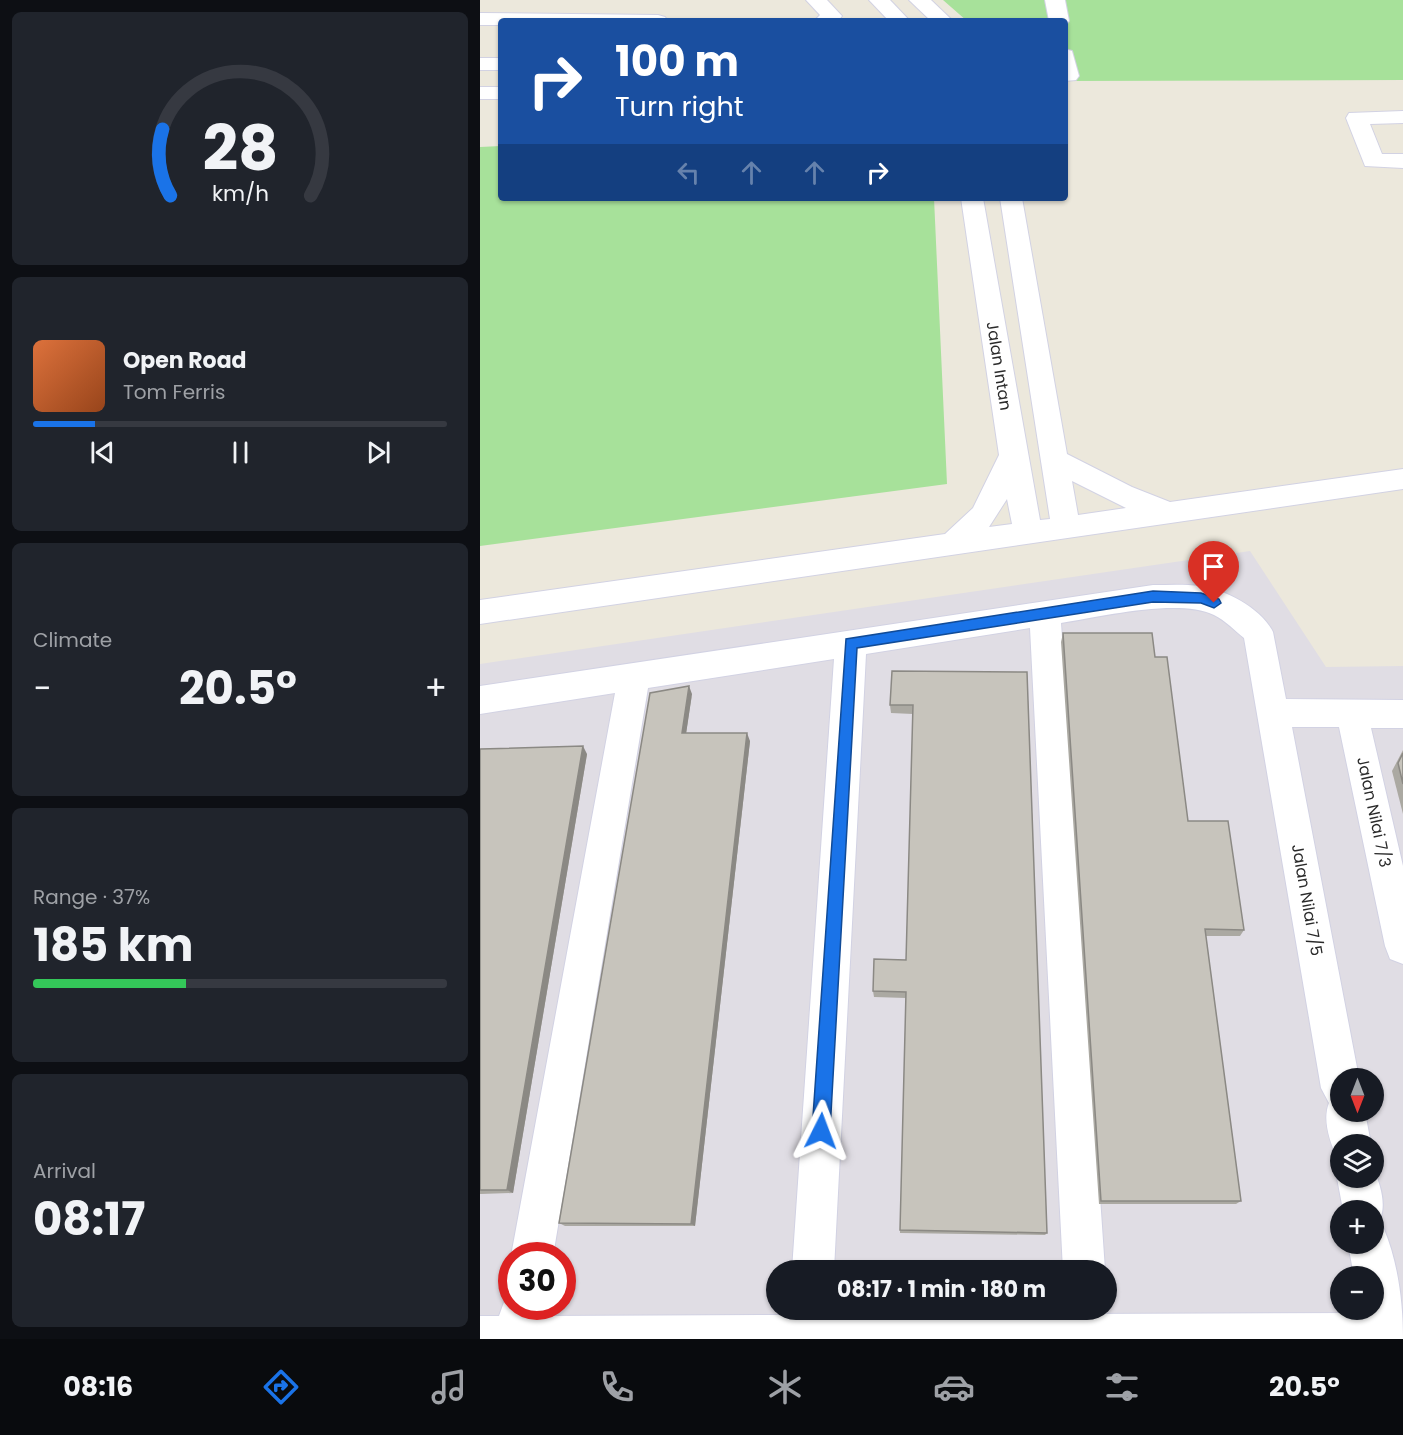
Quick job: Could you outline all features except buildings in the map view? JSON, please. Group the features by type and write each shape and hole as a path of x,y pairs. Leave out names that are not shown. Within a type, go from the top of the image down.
{"street":[{"path":"502,18 509,0"},
{"path":"816,0 832,16 829,18"},
{"path":"879,0 897,18"},
{"path":"920,0 940,18"},
{"path":"1055,0 1058,18"},
{"path":"480,20 498,20"},
{"path":"480,64 498,64"},
{"path":"1068,71 1069,76"},
{"path":"480,93 498,93"},
{"path":"480,108 498,108"},
{"path":"1403,117 1357,118 1373,161 1403,161"},
{"name":"Jalan Intan","path":"972,201 1013,455 1028,533"},
{"path":"1011,201 1066,528"},
{"path":"953,544 983,516 1013,455"},
{"path":"1054,459 1122,495 1170,513"},
{"path":"480,612 1403,479"},
{"name":"Jalan Nilai 7/5","path":"480,700 1153,597 1201,598 1227,607 1258,632 1337,1068"},
{"path":"1045,614 1083,1260"},
{"path":"814,1260 851,643"},
{"path":"534,1242 634,676"},
{"path":"1272,713 1403,714"},
{"name":"Jalan Nilai 7/3","path":"1352,714 1403,946"},
{"path":"507,1327 794,1331 1087,1323 1387,1337 1372,1254"}],"shaded area":[{"path":"1250,551 1326,667 1403,666 1403,1339 480,1339 480,664"}],"green space":[{"path":"943,0 1403,0 1403,80 1068,81 1068,18 964,18"},
{"path":"498,146 498,201 934,201 947,484 480,546 480,147"}],"route":[{"path":"821,1131 851,643 1153,597 1201,598 1214,603"}]}
